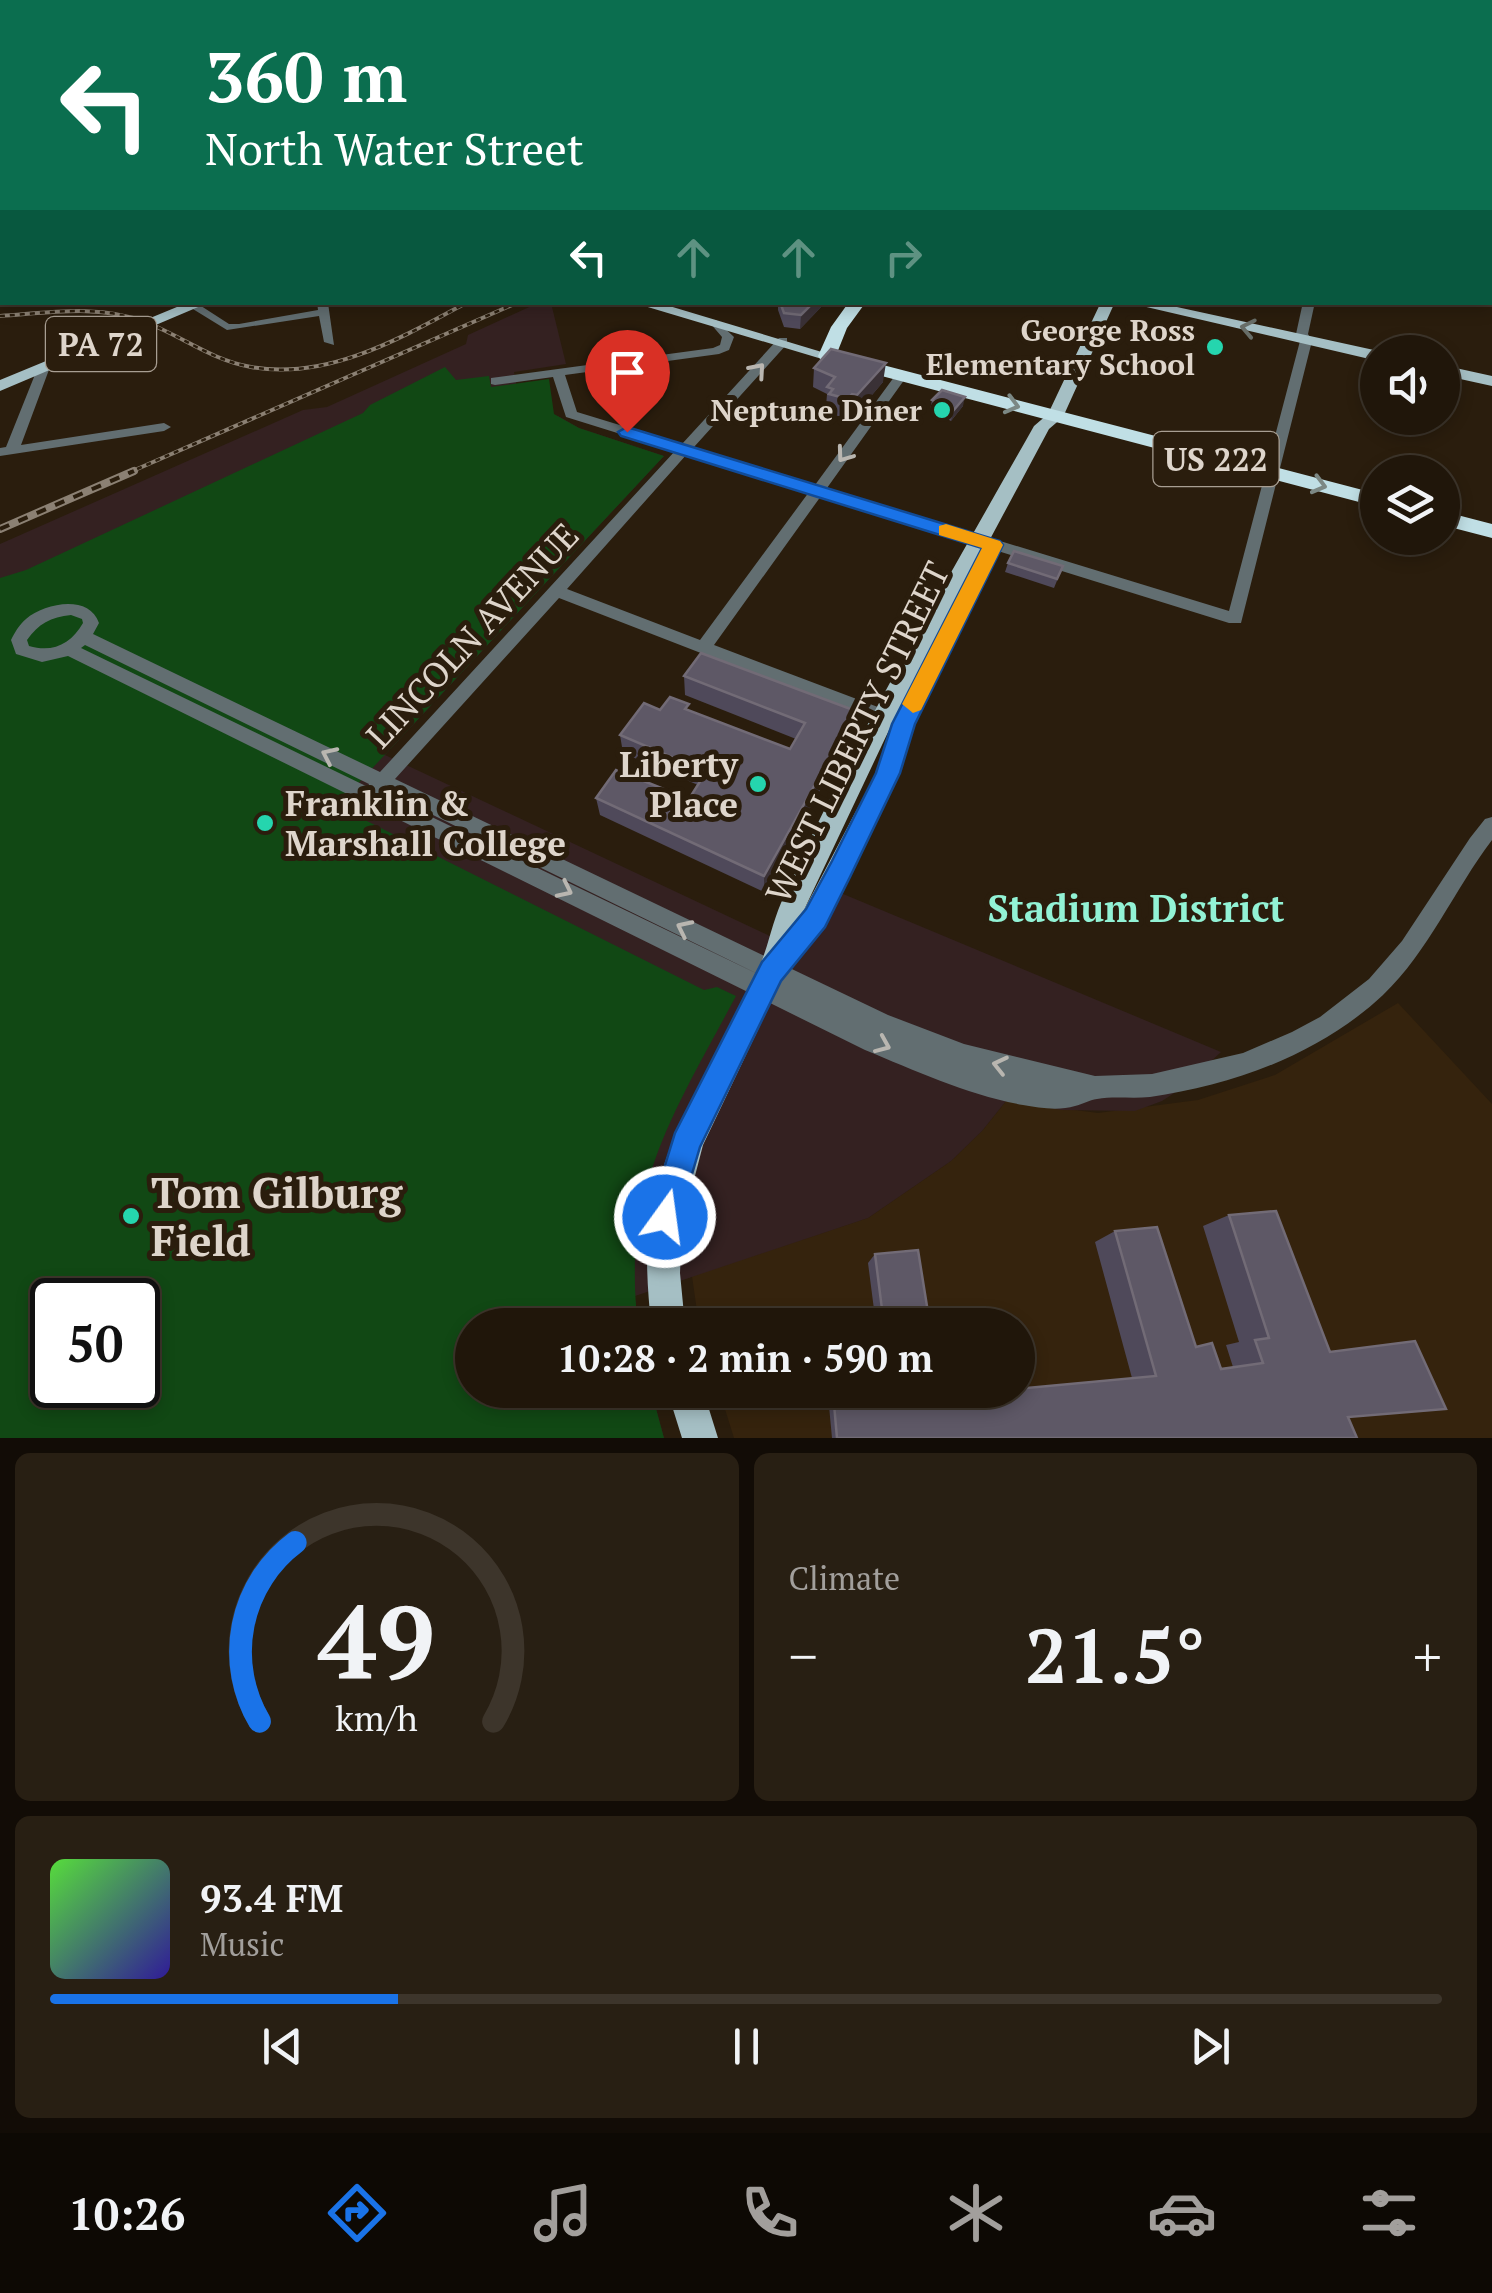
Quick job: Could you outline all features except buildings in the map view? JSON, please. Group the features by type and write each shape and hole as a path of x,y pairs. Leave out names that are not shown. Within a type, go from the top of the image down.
{"highway":[{"path":"826,356 839,327 856,305"},
{"name":"US 222","path":"826,356 1360,496"},
{"path":"1460,523 1492,531"}],"main road":[{"name":"PA 72","path":"0,383 196,305"},
{"path":"649,305 826,356"},
{"name":"WEST LIBERTY STREET","path":"667,1308 662,1254 668,1196 686,1144 768,979 792,907 895,721 986,543 1057,430 1055,416 1107,305"},
{"path":"1145,305 1360,352"},
{"path":"783,342 812,341 839,327"},
{"path":"1460,374 1492,381"},
{"path":"691,1408 700,1438"}],"street":[{"path":"199,305 227,326 238,328 323,307 330,342"},
{"path":"558,372 572,414 1235,619 1306,341 1302,334 1308,305"},
{"path":"495,381 720,349 728,338 716,323"},
{"name":"LINCOLN AVENUE","path":"376,787 783,342"},
{"path":"6,451 44,368"},
{"path":"704,647 901,376"},
{"path":"6,451 164,427"},
{"path":"557,591 895,721"},
{"path":"76,643 768,979 873,1042 986,1084 1070,1096 1094,1087 1149,1086 1244,1067 1337,1017 1360,1001 1398,963 1492,825"}],"shaded area":[{"name":"Franklin & Marshall College","path":"534,305 551,305 566,364 514,372 523,418 558,416 579,428 664,456 385,755 804,952 836,891 1221,1052 1182,1088 1135,1111 1062,1110 1006,1101 951,1161 868,1218 635,1296 636,1308 455,1308 455,1408 656,1408 664,1438 0,1438 0,544 303,410 327,407 466,344 468,335"},
{"path":"1398,1003 1492,1104 1492,1438 734,1438 725,1408 1035,1408 1035,1308 697,1308 692,1276 868,1218 951,1161 1006,1101 1098,1113 1198,1100 1275,1075"}],"green space":[{"name":"Franklin & Marshall College","path":"445,367 456,380 489,376 491,387 549,379 554,414 579,428 664,456 337,806 704,990 717,987 736,996 674,1115 645,1191 638,1232 637,1308 455,1308 455,1408 656,1408 664,1438 0,1438 0,578 26,570 363,413 370,405"}],"railway":[{"path":"0,316 73,311 128,316 223,359 280,370 308,368 364,353 462,305"},
{"path":"128,473 512,305"},
{"path":"0,529 134,471"}],"slow traffic":[{"path":"913,704 993,545 946,531"}],"place":[{"name":"George Ross Elementary School","path":"1215,347"},
{"name":"Neptune Diner","path":"942,410"},
{"name":"Liberty Place","path":"758,784"},
{"name":"Franklin & Marshall College","path":"265,823"},
{"name":"Tom Gilburg Field","path":"131,1216"}],"district":[{"name":"Stadium District","path":"1136,908"}],"route":[{"path":"627,432 993,545 903,724 888,773 841,869 815,918 772,972 686,1144 665,1217"}]}
